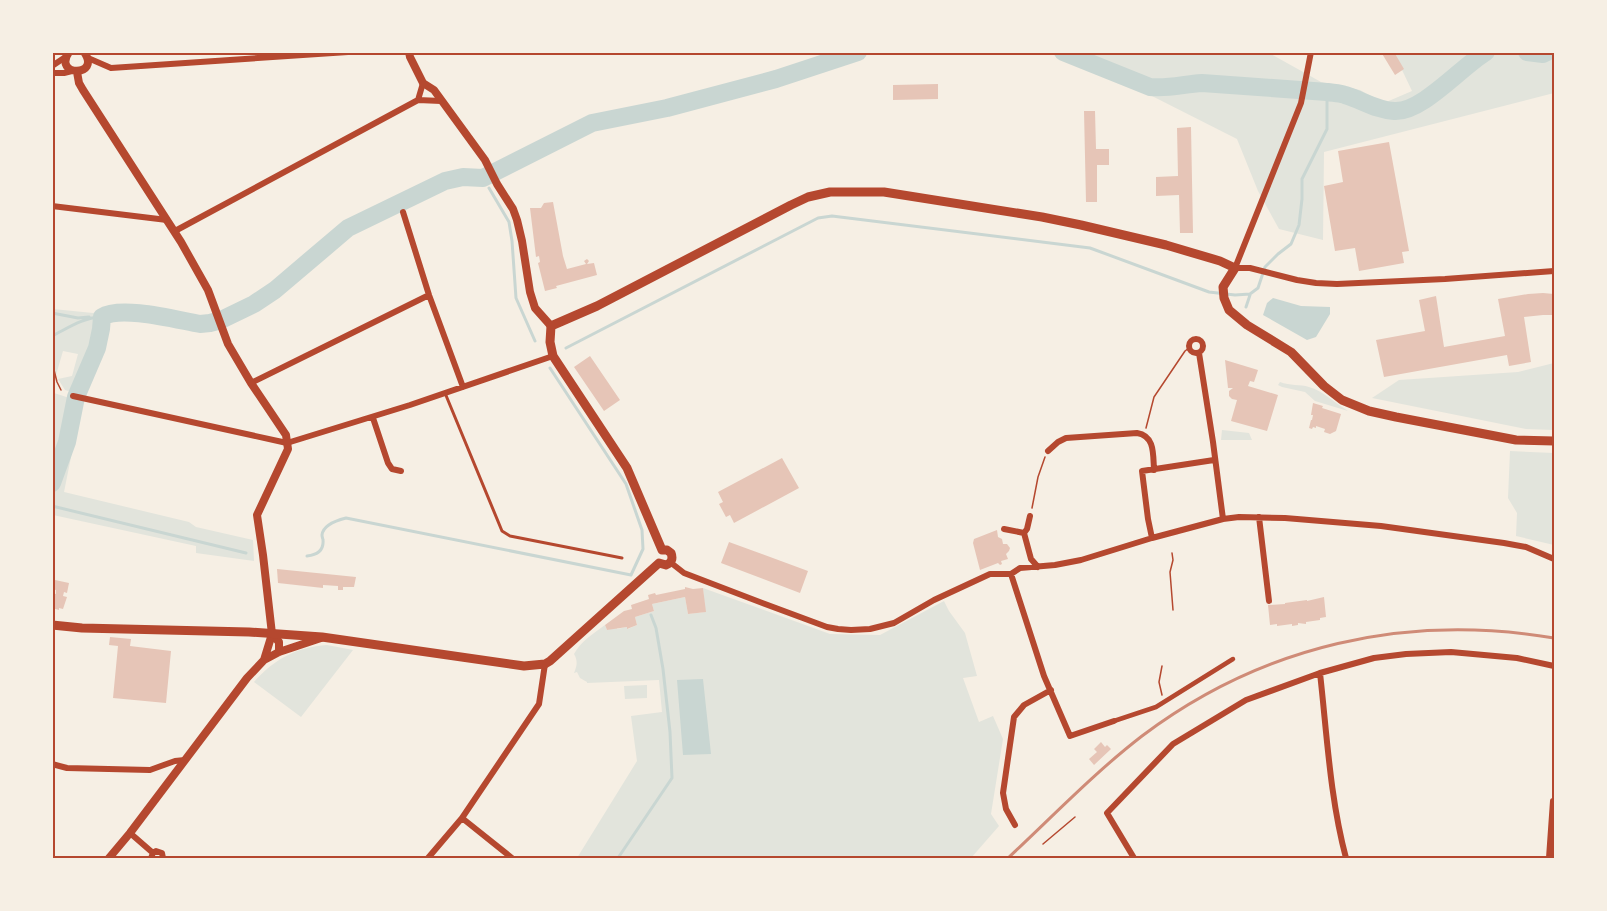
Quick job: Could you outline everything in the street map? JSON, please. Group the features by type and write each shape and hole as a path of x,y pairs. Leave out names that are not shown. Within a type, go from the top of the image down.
{"main road":[{"path":"662,550 627,468 553,356 550,342 551,326 597,306 791,205 820,194 841,191 884,192 1042,217 1163,244 1220,261 1235,268 1223,287 1224,298 1229,310 1247,325 1291,352 1324,386 1342,400 1370,411 1396,417 1515,440 1554,441"},
{"path":"659,563 666,565 672,558 671,553 662,550"},
{"path":"659,563 657,555 662,550"},
{"path":"52,625 322,637 524,666 545,664 583,633 659,563"}],"street":[{"path":"52,73 86,68 88,55 111,68 348,52"},
{"path":"409,52 423,83 434,90 485,160 513,208 535,309 551,326"},
{"path":"1311,52 1301,103 1235,268 1250,268 1316,283 1348,284 1554,271"},
{"path":"52,66 68,54"},
{"path":"68,54 66,61 68,67 74,71 83,90 175,231 208,290 228,344 284,431 288,449 256,515 272,634 264,660"},
{"path":"418,100 423,83"},
{"path":"175,231 418,100 441,101"},
{"path":"52,206 167,220"},
{"path":"403,212 429,295 463,387"},
{"path":"251,383 429,295"},
{"path":"1199,353 1192,352 1189,348 1195,339 1203,345 1199,353 1213,442 1220,519"},
{"path":"73,396 287,443 373,418 553,356"},
{"path":"373,418 388,464 392,469 401,471"},
{"path":"1048,451 1066,438 1145,434 1151,445 1154,470"},
{"path":"1152,538 1142,471 1214,460"},
{"path":"1030,516 1024,533 1031,559 1038,567"},
{"path":"1259,517 1269,601"},
{"path":"670,562 684,573 765,604 827,627 851,630 870,629 894,623 934,600 986,576 996,573 1011,574 1020,568 1082,560 1220,519 1259,517 1381,526 1526,547 1554,558"},
{"path":"1004,529 1024,533"},
{"path":"1011,574 1044,676 1070,736 1156,707 1233,659"},
{"path":"272,634 279,642 279,652"},
{"path":"109,858 247,678 264,660 279,652 322,637"},
{"path":"1134,858 1107,813 1173,744 1246,700 1320,673 1374,658 1406,654 1451,652 1517,658 1554,666"},
{"path":"428,858 462,818 539,704 545,664"},
{"path":"1320,673 1338,830 1346,858"},
{"path":"1015,825 1006,809 1003,794 1014,717 1024,705 1051,690"},
{"path":"52,764 68,768 150,770 185,760"},
{"path":"1549,858 1554,801"},
{"path":"462,818 512,858"},
{"path":"130,833 152,856 156,851 160,852 163,858"}],"lane":[{"path":"446,393 459,430 502,531 510,536 622,558"}],"path":[{"path":"1145,434 1154,397 1189,348"},
{"path":"52,362 61,390"},
{"path":"1030,516 1038,477 1048,451"},
{"path":"1172,553 1170,572 1173,610"},
{"path":"1162,666 1159,682 1164,702"},
{"path":"1043,844 1075,817"}],"shaded area":[{"path":"1054,53 1269,53 1321,82 1360,90 1384,103 1412,91 1394,53 1554,53 1554,93 1324,152 1323,240 1279,229 1258,191 1237,139 1150,95"},
{"path":"1273,298 1301,306 1330,307 1330,314 1316,337 1307,340 1263,315 1267,303"},
{"path":"117,307 111,318 84,396 65,390 58,379 72,376 78,354 63,351 56,375 54,393 82,402 64,492 253,540 254,561 196,553 196,546 53,515 53,309 93,313"},
{"path":"1554,363 1554,430 1526,429 1372,398 1399,380 1518,372"},
{"path":"1280,382 1314,389 1348,411 1315,401 1305,392 1282,387 1278,385"},
{"path":"1222,430 1249,433 1252,440 1221,440"},
{"path":"1510,451 1554,453 1554,545 1516,536 1517,513 1508,498"},
{"path":"703,588 830,634 880,635 944,601 965,633 977,676 963,678 979,722 993,716 1003,739 991,814 999,826 971,858 577,858 637,761 631,716 662,712 659,680 587,683 580,678 577,672 574,673 577,664 574,654 584,641 605,625 607,630 617,627 617,629 627,627 628,629 637,625 635,617 654,611 652,604 685,597 688,614 705,612"},
{"path":"327,645 353,650 301,717 254,682 270,667 287,656 306,648"},
{"path":"703,679 711,754 683,755 677,680"},
{"path":"647,685 647,698 625,699 624,686"}],"building":[{"path":"1381,52 1394,52 1404,69 1395,75"},
{"path":"938,84 938,99 893,100 893,85"},
{"path":"1084,111 1095,111 1096,149 1109,149 1109,165 1097,165 1097,202 1086,202"},
{"path":"1191,127 1193,233 1180,233 1179,195 1156,196 1156,177 1178,176 1177,128"},
{"path":"1389,142 1409,251 1402,252 1404,263 1359,271 1355,248 1335,251 1324,186 1343,182 1338,151"},
{"path":"553,202 567,269 586,264 584,261 587,259 589,261 587,264 594,263 597,275 545,291 538,263 540,262 539,256 536,257 530,208 541,208 544,203"},
{"path":"1543,293 1554,294 1554,317 1543,315 1524,317 1531,362 1509,366 1507,355 1384,377 1376,340 1425,331 1419,300 1436,296 1444,347 1505,336 1498,299"},
{"path":"590,356 620,400 604,411 574,367"},
{"path":"1225,360 1258,370 1254,382 1250,381 1248,386 1278,395 1267,431 1231,421 1237,400 1229,396 1229,391 1233,388 1228,388"},
{"path":"1313,403 1341,414 1336,431 1330,434 1324,432 1325,429 1316,426 1316,428 1309,428 1313,415 1311,415"},
{"path":"782,458 799,488 734,523 730,515 726,517 719,504 723,502 718,492"},
{"path":"997,530 998,537 1002,539 1003,544 1007,544 1010,548 1006,554 1008,559 1001,561 1000,565 998,563 980,570 974,539"},
{"path":"729,542 808,571 800,593 721,563"},
{"path":"277,569 356,577 354,587 343,587 343,590 338,590 338,586 323,585 323,588 278,583"},
{"path":"55,580 69,583 67,593 64,592 63,596 67,597 63,609 59,608 59,610 52,608 52,593 56,594 56,590 52,589"},
{"path":"685,587 703,588 706,612 688,614 685,597 652,604 654,611 635,617 637,625 627,629 627,627 607,630 605,625 624,611 632,609 631,605 649,599 648,595 685,589"},
{"path":"1324,597 1326,617 1292,626 1292,624 1270,625 1268,605"},
{"path":"110,637 131,639 130,646 171,651 166,703 113,698 118,646 109,645"},
{"path":"1101,742 1105,747 1107,745 1111,749 1094,765 1089,759 1097,752 1094,749"}],"waterway":[{"path":"52,483 67,442 76,397 97,348 102,317 122,312 150,314 200,324 221,320 254,304 275,290 348,228 445,181 463,177 483,178 592,123 667,108 776,79 858,52"},
{"path":"1063,52 1150,87 1202,83 1327,92 1343,94 1375,107 1394,111 1405,110 1417,105 1486,52"},
{"path":"1527,52 1543,54 1547,52"},
{"path":"566,348 818,218 832,216 1090,248 1209,292 1250,294 1258,288 1265,267 1291,244 1299,225 1302,179 1327,129 1327,92"},
{"path":"489,188 509,222 516,298 535,341"},
{"path":"1246,307 1250,295"},
{"path":"52,313 78,318 89,317"},
{"path":"52,336 82,321 102,317"},
{"path":"307,556 321,550 325,528 346,518 631,575 643,549 642,530 626,484 550,368"},
{"path":"52,506 246,553"},
{"path":"618,858 672,778 663,669 656,628 651,615"}],"railway":[{"path":"1008,858 1090,780 1142,736 1188,705 1237,679 1287,658 1338,644 1391,634 1444,630 1499,631 1554,638"}]}
